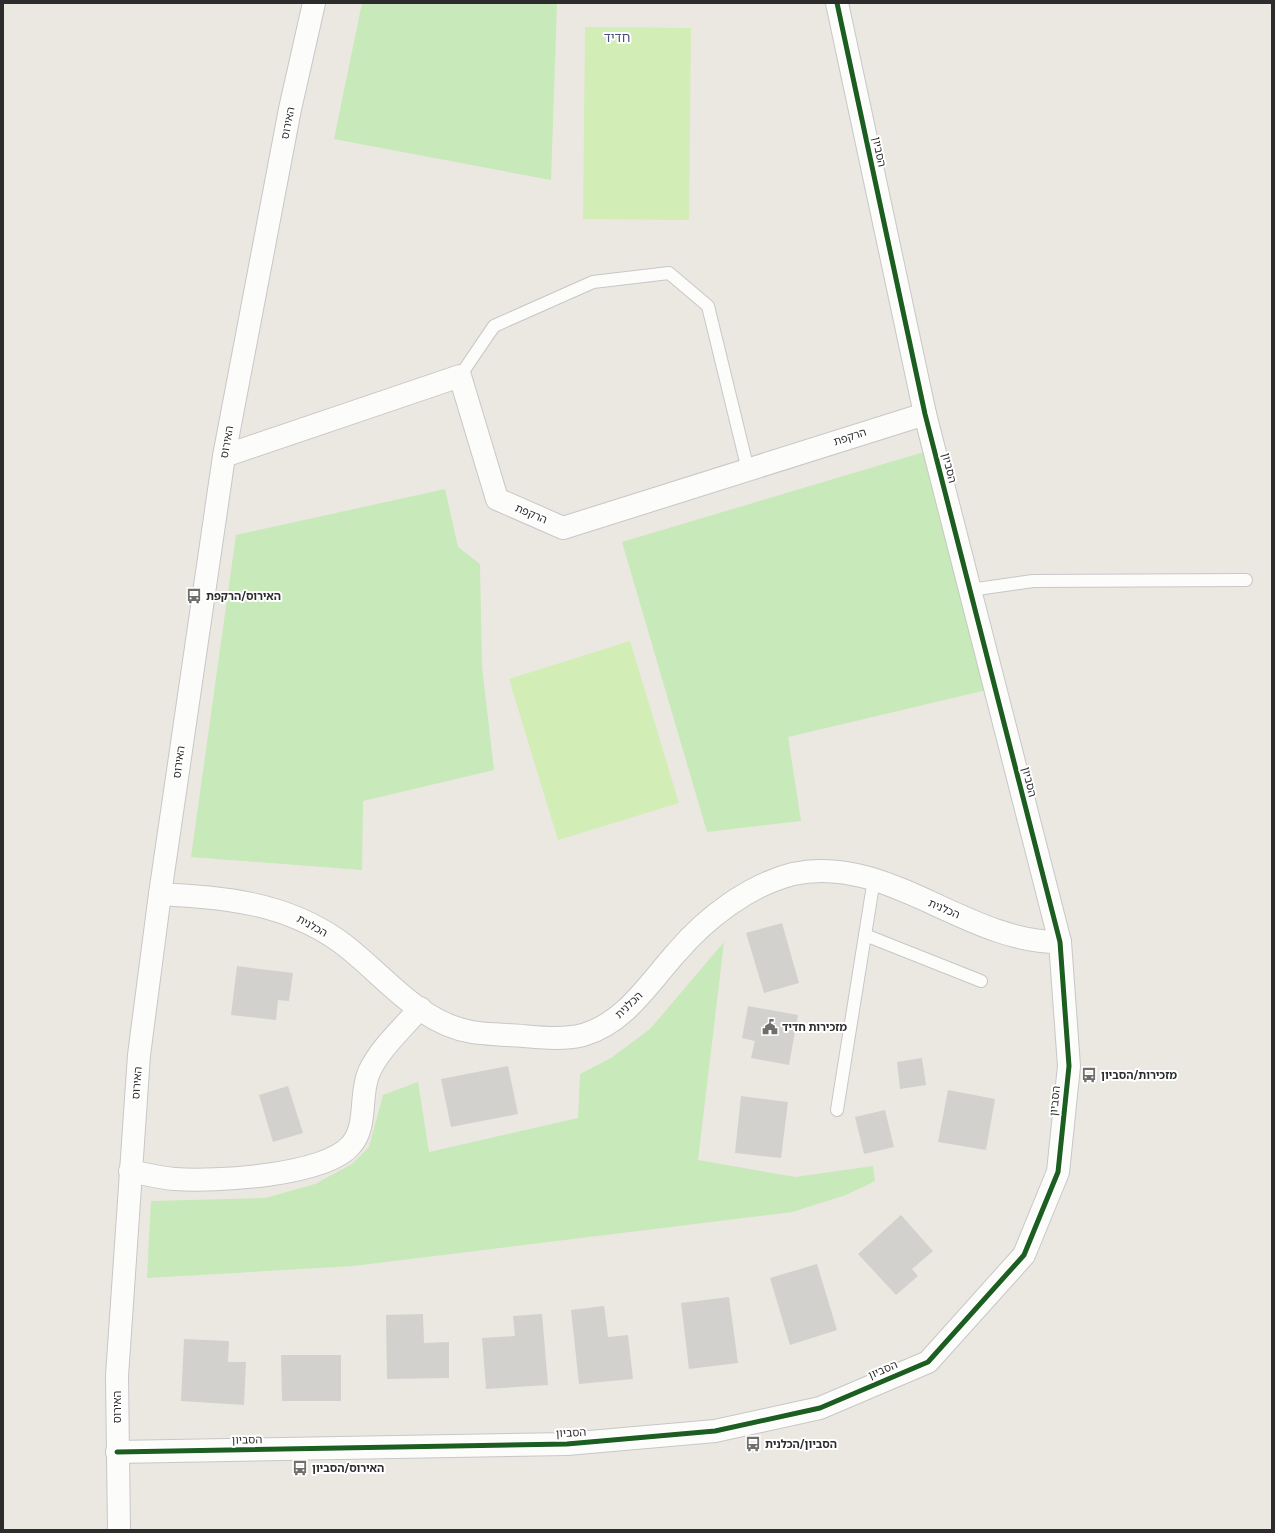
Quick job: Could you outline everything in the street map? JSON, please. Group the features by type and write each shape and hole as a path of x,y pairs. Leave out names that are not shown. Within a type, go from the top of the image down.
{"street":[{"name":"האירוס","path":"119,1530 117,1376 139,1055 160,894 224,456 290,109 314,3"},
{"name":"הסביון","path":"117,1452 567,1444 715,1431 820,1408 928,1362 1024,1255 1058,1172 1069,1066 1060,942 924,414 837,3"},
{"path":"224,456 460,376"},
{"name":"הרקפת","path":"460,376 496,499 563,528 924,414"},
{"name":"הכלנית","path":"160,894 222,898 262,906 292,916 340,942 420,1008 432,1017 451,1026 471,1032 556,1038 583,1034 609,1023 627,1010 697,930 737,900 764,884 792,875 817,870 845,872 874,879 993,930 1029,939 1046,942 1060,942"},
{"path":"130,1171 175,1179 251,1177 314,1165 338,1155 351,1146 357,1134 361,1120 364,1088 369,1072 378,1058 420,1008"}],"lane":[{"path":"460,376 494,326 593,282 669,273 708,306 748,470"},
{"path":"970,590 1033,581 1246,580"},
{"path":"837,1110 874,879"},
{"path":"865,935 981,981"}],"green space":[{"path":"362,3 557,3 551,180 334,139"},
{"path":"585,27 691,28 689,220 583,219"},
{"path":"934,449 995,688 788,737 801,821 707,832 622,542"},
{"path":"445,489 458,547 480,564 482,667 494,770 363,801 362,870 191,857 236,535"},
{"path":"630,641 679,803 558,840 509,679"},
{"path":"724,942 698,1160 795,1177 873,1166 875,1181 846,1195 792,1212 353,1266 147,1278 151,1201 265,1198 315,1184 352,1164 369,1147 383,1095 418,1082 429,1152 578,1118 580,1074 611,1058 650,1029"}],"building":[{"path":"782,923 799,983 764,993 746,933"},
{"path":"237,966 293,973 289,1001 278,1000 276,1020 231,1015"},
{"name":"מזכירות חדיד","path":"748,1006 798,1015 789,1065 751,1058 755,1041 742,1038"},
{"path":"922,1058 926,1085 900,1089 897,1062"},
{"path":"508,1066 518,1114 451,1127 441,1079"},
{"path":"288,1086 303,1133 273,1142 259,1095"},
{"path":"948,1090 995,1099 986,1150 938,1142"},
{"path":"741,1096 788,1102 781,1158 735,1153"},
{"path":"885,1110 894,1147 864,1154 855,1117"},
{"path":"901,1215 933,1251 912,1269 918,1276 896,1295 858,1254"},
{"path":"817,1264 837,1330 790,1345 770,1278"},
{"path":"729,1297 738,1363 689,1369 681,1303"},
{"path":"604,1306 608,1337 628,1335 633,1379 579,1384 571,1310"},
{"path":"423,1314 424,1343 449,1342 449,1378 387,1379 386,1315"},
{"path":"542,1314 548,1385 486,1389 482,1338 515,1336 513,1316"},
{"path":"184,1339 229,1341 228,1362 246,1362 244,1405 181,1401"},
{"path":"281,1355 341,1355 341,1401 282,1401"}],"cycle path":[{"path":"117,1452 567,1444 715,1431 820,1408 928,1362 1024,1255 1058,1172 1069,1066 1060,942 925,414 837,3"}],"place":[{"name":"האירוס/הרקפת","path":"194,596"},
{"name":"מזכירות חדיד","path":"770,1027"},
{"name":"מזכירות/הסביון","path":"1089,1075"},
{"name":"הסביון/הכלנית","path":"753,1444"},
{"name":"האירוס/הסביון","path":"300,1468"}],"district":[{"name":"חדיד","path":"617,37"}]}
